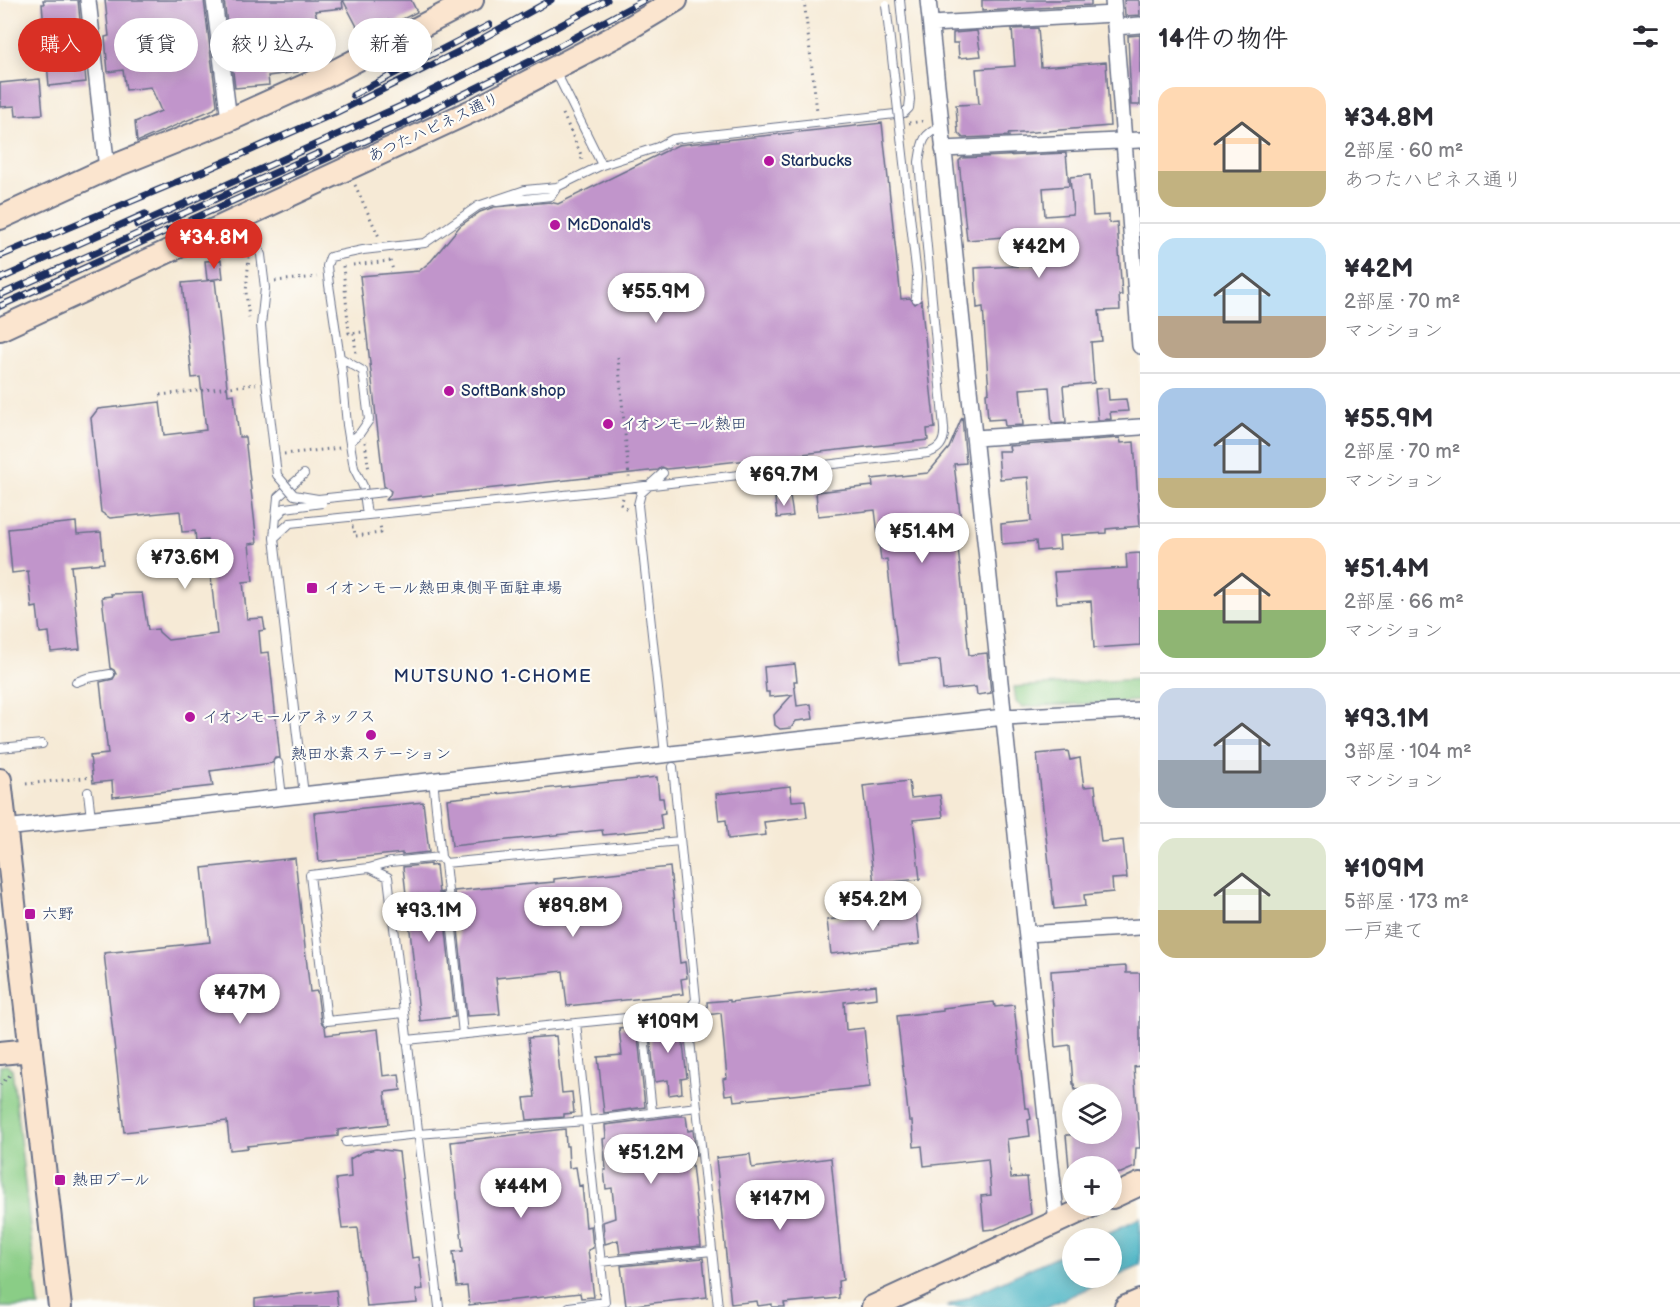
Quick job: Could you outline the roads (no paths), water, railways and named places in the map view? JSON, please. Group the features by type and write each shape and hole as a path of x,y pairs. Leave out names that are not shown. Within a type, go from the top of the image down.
{"street":[{"path":"88,0 107,170"},
{"path":"214,0 229,120"},
{"path":"0,218 322,78 472,0"},
{"name":"あつたハピネス通り","path":"0,329 476,110 616,36 676,0"},
{"path":"928,0 1057,1222"},
{"path":"931,24 1114,13 1140,26"},
{"path":"1114,13 1140,346"},
{"path":"943,149 1140,140"},
{"path":"975,438 1140,427"},
{"path":"5,828 433,779 669,761 1004,717 1140,710"},
{"path":"0,780 60,1307"},
{"path":"1027,934 1140,927"},
{"path":"0,1053 31,1050"},
{"path":"1122,1192 1140,1184"},
{"path":"873,1307 1070,1216"},
{"path":"1126,1307 1140,1301"}],"lane":[{"path":"367,515 363,486 354,468 347,425 327,267 330,257 425,243 478,206 525,190 557,187 602,165 658,147 673,139 904,113 909,108 910,99 900,0"},
{"path":"886,2 917,278 916,298"},
{"path":"555,69 602,165"},
{"path":"274,538 290,523 647,486 935,451 944,440 944,428 919,162 924,140 930,131 941,127"},
{"path":"245,216 261,255 265,288 261,325 277,475 294,495 318,499 385,494 297,505 285,508 276,517"},
{"path":"339,357 363,371 369,420 351,441"},
{"path":"663,473 641,493 638,505 680,841 696,1000 687,1012 718,1307"},
{"path":"304,474 278,497 274,538 304,795"},
{"path":"76,682 110,674"},
{"path":"0,748 42,744"},
{"path":"278,763 282,797"},
{"path":"433,779 463,1035"},
{"path":"88,792 91,818"},
{"path":"404,1013 327,1021 310,875 369,868 390,862 443,860 680,841"},
{"path":"369,868 388,877 439,1307"},
{"path":"407,1040 687,1012"},
{"path":"642,1016 652,1112"},
{"path":"569,1307 605,1302 576,1023"},
{"path":"346,1142 586,1121 697,1107"},
{"path":"600,1262 712,1251"}],"water":[{"path":"1140,1218 1140,1265 1122,1273 1122,1228 1119,1228"},
{"path":"1062,1254 1062,1288 1089,1288 1046,1307 947,1307"}],"railway":[{"path":"0,256 333,114 462,50 551,0"},
{"path":"137,225 401,106 522,46 607,0"},
{"path":"0,306 401,125 533,60 644,0"},
{"path":"353,95 489,25"},
{"path":"0,295 319,153"},
{"path":"0,279 145,214"}],"place":[{"name":"Starbucks","path":"769,161"},
{"name":"McDonald's","path":"555,225"},
{"name":"SoftBank shop","path":"449,391"},
{"name":"イオンモール熱田","path":"608,424"},
{"name":"イオンモール熱田東側平面駐車場","path":"312,588"},
{"name":"イオンモールアネックス","path":"190,717"},
{"name":"熱田水素ステーション","path":"371,735"},
{"name":"六野","path":"30,914"},
{"name":"熱田プール","path":"60,1180"}],"district":[{"name":"MUTSUNO 1-CHOME","path":"493,676"}]}
